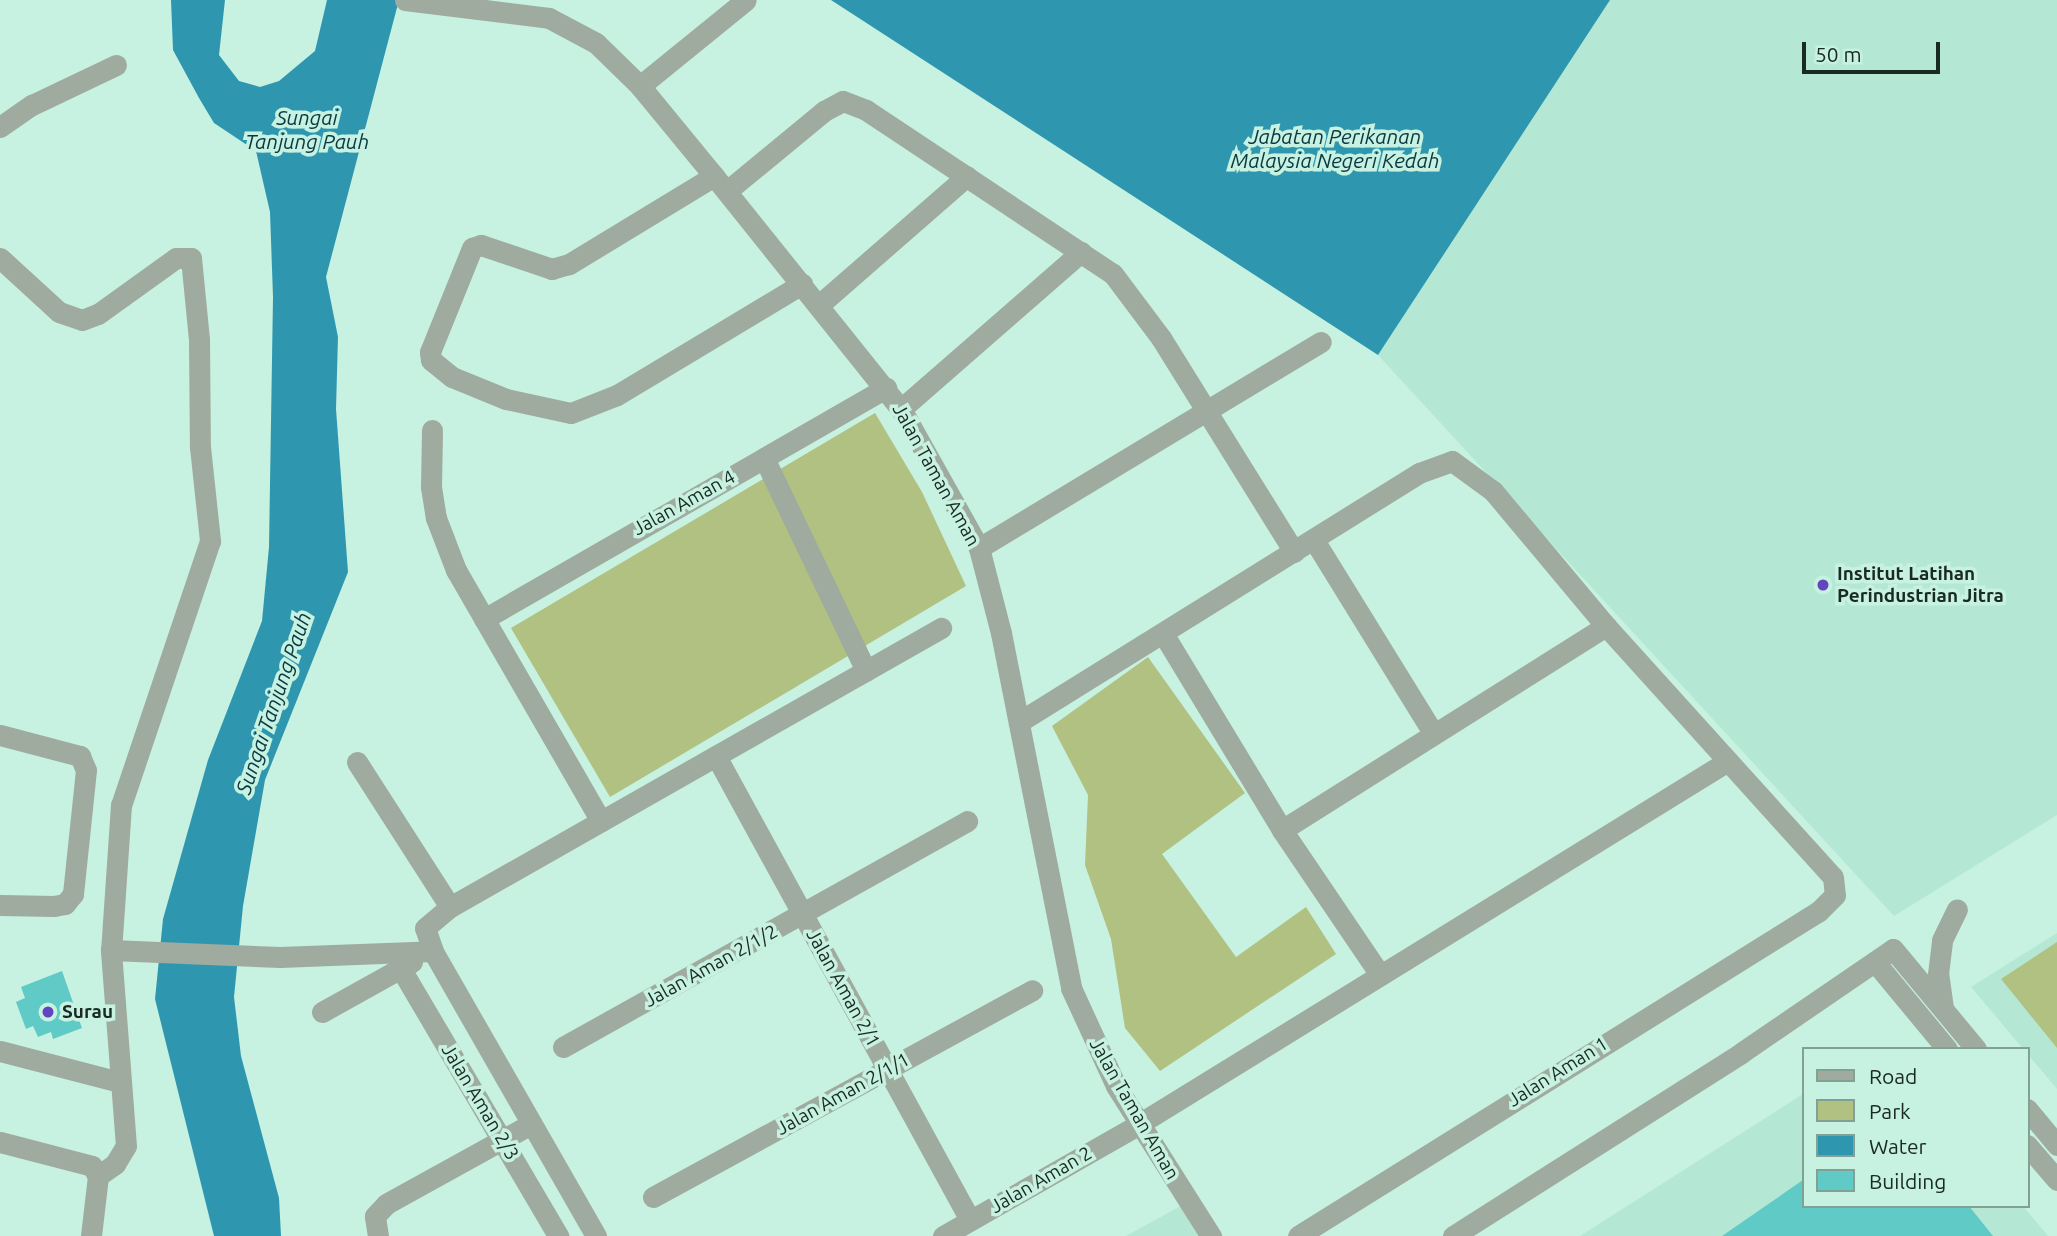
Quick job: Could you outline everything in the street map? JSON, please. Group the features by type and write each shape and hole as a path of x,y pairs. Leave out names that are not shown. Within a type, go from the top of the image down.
{"street":[{"path":"640,86 746,0"},
{"name":"Jalan Taman Aman","path":"412,1 549,18 596,43 640,86 721,183 901,409 979,548 1019,722 1071,988 1096,1048 1139,1124 1211,1236"},
{"path":"0,127 32,105 116,65"},
{"path":"802,284 617,394 571,413 506,399 452,377 431,360 430,352 472,248 481,245 552,269 569,264 721,183 824,111 843,102 866,110 1113,274 1136,300 1294,552"},
{"path":"819,305 967,176"},
{"path":"901,409 1081,252"},
{"path":"0,258 59,312 82,320 98,314 176,258 191,258 199,340 200,447 210,541 121,805 120,1082 126,1146 115,1164 98,1176"},
{"path":"979,548 1321,342"},
{"name":"Jalan Aman 4","path":"484,620 886,388"},
{"path":"432,430 431,488 436,518 456,570 601,821"},
{"path":"764,458 866,671"},
{"path":"1019,722 1164,635 1419,473 1452,461 1466,467 1493,491 1606,626 1728,761"},
{"path":"1314,540 1434,734"},
{"path":"1282,830 1606,626"},
{"path":"596,1236 433,951 425,928 450,907 940,628"},
{"path":"1164,635 1282,830 1380,975"},
{"path":"0,735 79,756 86,770 73,894 65,904 54,906 0,905"},
{"name":"Jalan Aman 2/1","path":"716,756 970,1220"},
{"name":"Jalan Aman 1","path":"1298,1236 1819,911 1835,895 1833,877 1728,761"},
{"name":"Jalan Aman 2","path":"943,1236 1139,1124 1728,761"},
{"path":"357,762 450,907"},
{"name":"Jalan Aman 2/1/2","path":"564,1047 967,821"},
{"path":"1943,1009 1938,974 1942,940 1957,909"},
{"path":"1453,1236 1893,949 1974,1047"},
{"path":"119,951 280,957 433,951"},
{"path":"322,1012 433,951"},
{"path":"1875,962 1945,1047"},
{"name":"Jalan Aman 2/3","path":"401,969 558,1236"},
{"name":"Jalan Aman 2/1/1","path":"653,1197 1032,990"},
{"path":"0,1051 120,1082"},
{"path":"2029,1112 2057,1145"},
{"path":"376,1230 386,1204 531,1124"},
{"path":"0,1142 83,1160 98,1176 92,1236"},
{"path":"2029,1147 2057,1180"}],"shaded area":[{"name":"Institut Latihan Perindustrian Jitra","path":"1610,0 2057,0 2057,815 1894,916 1378,355"},
{"path":"2057,933 2057,1089 2029,1056 2029,1047 2022,1047 1971,987"},
{"path":"1801,1095 1801,1208 2025,1208 2048,1236 1580,1236"},
{"path":"1188,1202 1206,1236 1126,1236"}],"green space":[{"path":"875,413 922,492 966,586 610,797 511,628"},
{"path":"1148,657 1245,793 1162,854 1236,957 1306,907 1336,954 1160,1071 1125,1028 1111,939 1085,865 1088,795 1052,726"},
{"path":"2057,942 2057,1048 2001,979"}],"water":[{"name":"Sungai Tanjung Pauh","path":"171,0 225,0 219,55 239,81 260,87 279,81 315,51 327,0 399,0 326,277 338,337 336,409 348,572 265,780 243,906 234,997 241,1056 279,1198 281,1236 214,1236 155,999 163,919 208,760 262,621 269,547 273,297 270,212 256,151 214,123 173,50"},
{"name":"Jabatan Perikanan Malaysia Negeri Kedah","path":"831,0 1610,0 1378,355"}],"building":[{"name":"Surau","path":"62,971 82,1028 53,1039 51,1032 38,1037 33,1026 26,1029 16,1002 25,998 21,987"},
{"path":"1801,1181 1801,1208 1971,1208 1993,1236 1722,1236"}],"place":[{"name":"Institut Latihan Perindustrian Jitra","path":"1823,585"},
{"name":"Surau","path":"48,1012"}]}
